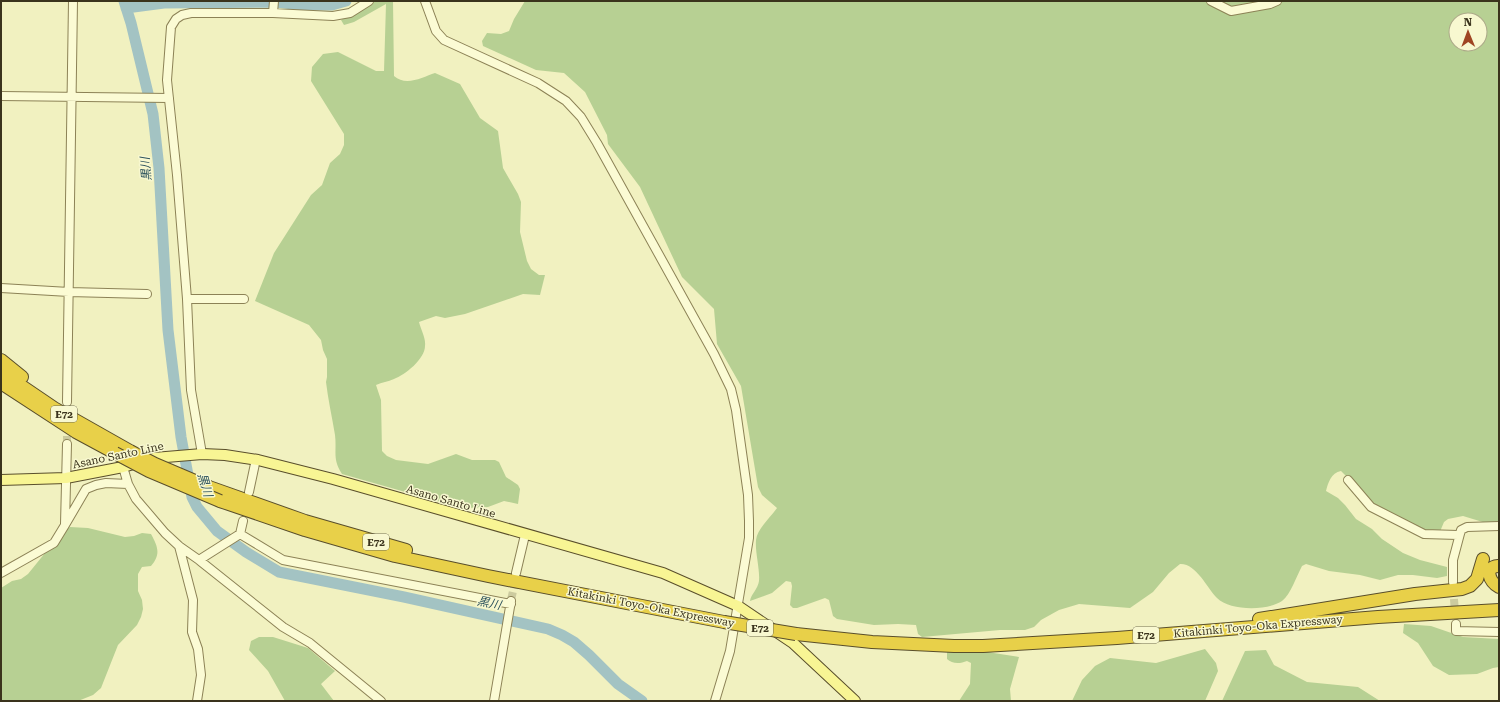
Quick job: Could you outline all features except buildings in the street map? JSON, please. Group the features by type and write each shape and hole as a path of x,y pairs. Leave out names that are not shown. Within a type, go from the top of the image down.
{"highway":[{"path":"1,360 39,390 122,450"},
{"name":"Kitakinki Toyo-Oka Expressway","path":"1,372 54,408 122,450 155,474 220,501 305,530 387,554 441,566 724,622 796,634 898,643 983,646 1117,638 1393,616 1499,610"},
{"name":"Kitakinki Toyo-Oka Expressway","path":"1,383 76,432 209,487 269,509 334,530 547,586"},
{"path":"1,388 76,432"},
{"path":"1221,625 1415,594 1462,589 1470,586 1477,579 1483,559"},
{"path":"1498,566 1490,570 1489,576 1492,582 1499,586"},
{"name":"Kitakinki Toyo-Oka Expressway","path":"898,643 1117,633 1378,613 1499,606"},
{"path":"1393,616 1499,618"}],"main road":[{"name":"Asano Santo Line","path":"1,480 66,478 123,467 154,458 173,456 202,454 256,459 333,479 525,535 663,573 738,606 793,643 855,701"}],"street":[{"path":"67,402 73,1"},
{"path":"274,1 274,13"},
{"path":"202,454 191,390 187,299 177,175 166,98 171,27 176,19 182,15 205,12 333,16 350,13 369,1"},
{"path":"425,1 436,31 444,40 538,83 566,101 581,117 714,354 731,389 736,410 748,494 749,538 730,651 715,701"},
{"path":"1211,1 1231,11 1277,1"},
{"path":"1,96 166,98"},
{"path":"1,288 69,292 147,294"},
{"path":"187,299 244,299"},
{"path":"65,525 67,444"},
{"path":"249,492 256,459"},
{"path":"123,467 128,484 136,499 150,517 179,546 199,560 283,627 316,647 381,701"},
{"path":"1348,480 1371,507 1424,534 1458,536"},
{"path":"1,573 54,542 86,489 106,483 128,484"},
{"path":"199,560 240,534 244,521"},
{"path":"1453,582 1453,560 1458,536 1461,530 1467,526 1499,526"},
{"path":"240,534 283,560 511,602 494,701"},
{"path":"516,573 525,535"},
{"path":"179,546 193,600 192,632 198,649 201,676 197,701"},
{"path":"1456,624 1456,631 1499,632"}],"green space":[{"path":"374,1 393,1 394,76 404,81 409,81 420,79 435,73 460,84 480,118 498,131 503,168 521,202 520,232 527,261 531,269 539,275 545,275 540,295 523,294 465,314 445,318 436,316 419,322 425,343 422,356 414,366 403,374 392,380 376,385 381,400 382,451 387,456 396,460 428,464 456,454 472,460 495,460 499,462 506,477 518,485 520,489 518,504 504,501 488,507 466,508 462,505 444,503 342,474 336,459 335,435 326,382 327,359 321,340 309,325 255,301 274,253 311,195 322,185 330,163 340,154 344,145 344,134 311,81 312,67 323,54 338,52 376,71 384,71 386,4 354,22 344,25 341,20"},
{"path":"525,1 1499,1 1499,523 1486,523 1463,516 1448,519 1444,522 1439,534 1430,537 1384,514 1341,471 1332,476 1326,491 1338,498 1356,519 1372,529 1382,539 1403,553 1420,560 1447,567 1447,576 1437,578 1398,575 1380,580 1360,575 1329,571 1306,564 1302,566 1291,590 1282,601 1267,607 1249,608 1239,607 1223,602 1213,594 1201,577 1191,567 1180,564 1169,573 1153,592 1130,608 1079,604 1059,610 1041,620 1034,627 1025,630 1000,630 922,637 918,634 916,625 874,625 837,619 833,616 829,600 825,598 793,608 790,605 791,582 786,581 772,593 750,601 759,581 756,545 757,536 777,508 762,495 758,487 741,386 717,344 714,309 682,277 640,187 608,144 607,135 585,92 564,73 536,70 483,46 482,41 487,33 501,34 509,31 514,19"},
{"path":"70,527 88,528 125,537 142,533 151,534 157,547 157,554 151,566 142,567 138,574 138,591 142,600 143,609 141,617 137,625 118,645 101,688 93,695 78,701 1,701 1,588 12,581 21,579 28,574 62,532"},
{"path":"1404,624 1431,626 1463,637 1499,639 1499,667 1477,674 1449,675 1433,666 1418,643 1403,633"},
{"path":"259,637 273,637 308,648 335,671 321,684 334,701 285,701 268,671 249,650 251,641"},
{"path":"961,648 1019,657 1010,689 1011,701 959,701 970,684 971,663 967,661 956,663 949,661 947,659 947,650"},
{"path":"1205,649 1216,663 1218,671 1205,701 1072,701 1082,680 1095,666 1110,658 1156,663"},
{"path":"1266,650 1274,665 1307,682 1358,687 1380,701 1222,701 1245,651"}],"waterway":[{"name":"黒川","path":"124,1 131,23 153,114 159,168 168,330 181,437 192,497 197,507 217,531 246,552 279,572 404,597 548,629 562,635 574,642 618,684 642,701"},
{"path":"126,8 164,3 274,2 304,5 332,5 346,1"}],"tunnel":[{"path":"67,402 67,444"},
{"path":"511,600 516,578"},
{"path":"1453,587 1456,624"}]}
